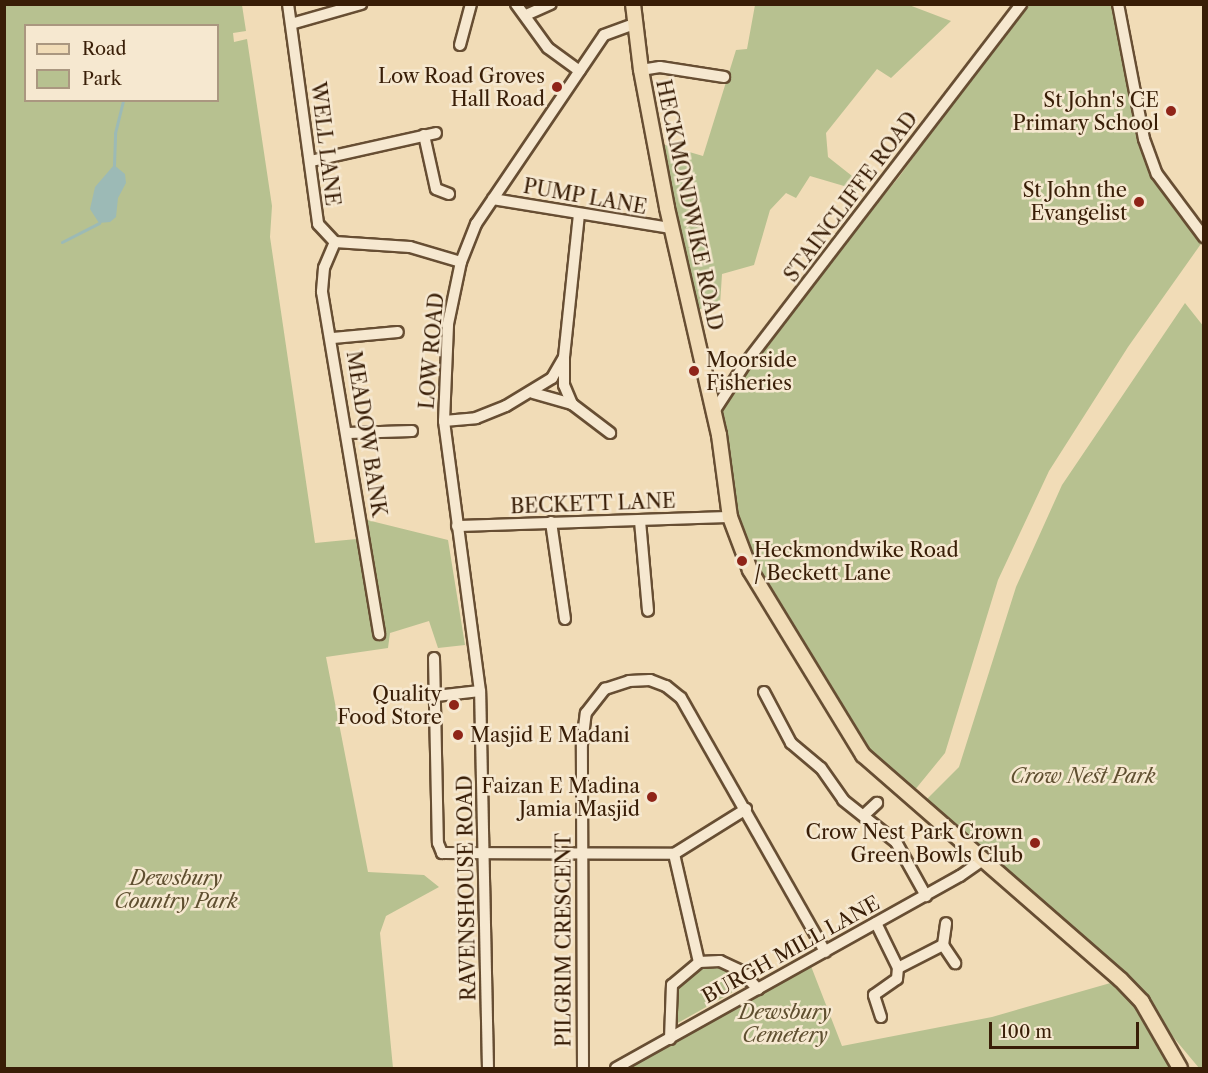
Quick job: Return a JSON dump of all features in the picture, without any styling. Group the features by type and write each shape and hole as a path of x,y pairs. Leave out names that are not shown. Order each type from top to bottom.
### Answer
{"main road":[{"name":"HECKMONDWIKE ROAD","path":"633,4 641,70 671,228 713,413 730,517 750,570 863,755 1120,980 1142,1002 1180,1068"}],"street":[{"name":"WELL LANE","path":"288,4 311,161 315,213 325,234 335,242"},
{"path":"291,24 361,4"},
{"path":"460,45 471,4"},
{"path":"516,4 548,48 580,71"},
{"path":"526,15 551,4"},
{"name":"STAINCLIFFE ROAD","path":"713,413 745,364 1021,4"},
{"path":"1118,4 1144,139 1157,174 1203,237"},
{"name":"LOW ROAD","path":"475,634 457,526 444,422 448,324 461,262 477,224 604,35 634,24"},
{"path":"641,70 660,67 724,77"},
{"path":"311,161 436,133"},
{"path":"424,135 436,189 449,194"},
{"name":"PUMP LANE","path":"493,199 579,215 671,228"},
{"path":"572,404 564,385 564,357 579,215"},
{"path":"335,242 410,247 461,262"},
{"name":"MEADOW BANK","path":"335,242 324,268 322,292 333,338 379,634"},
{"path":"333,338 398,332"},
{"path":"444,422 476,418 533,393 552,378 564,357"},
{"path":"533,393 572,404 610,433"},
{"path":"348,433 412,431"},
{"name":"BECKETT LANE","path":"457,526 730,517"},
{"path":"640,521 648,611"},
{"path":"551,522 565,619"},
{"name":"RAVENSHOUSE ROAD","path":"475,634 480,691 488,1068"},
{"path":"434,658 438,843 442,853 674,854 746,809"},
{"name":"PILGRIM CRESCENT","path":"583,1068 582,744 586,713 605,689 629,681 650,680 666,686 681,698 746,809 825,952"},
{"path":"436,696 480,691"},
{"path":"764,692 791,743 821,768 843,800 896,842 926,896"},
{"path":"864,815 877,803"},
{"path":"674,854 699,962"},
{"name":"BURGH MILL LANE","path":"616,1068 926,896 982,860"},
{"path":"876,923 898,968 897,979 874,995 881,1017"},
{"path":"946,923 943,945 955,963"},
{"path":"898,968 943,945"},
{"path":"670,1039 672,985 699,962 720,961 741,971 758,989"}],"green space":[{"name":"Dewsbury Country Park","path":"5,5 242,5 246,31 233,33 234,42 247,39 272,206 270,237 315,543 367,538 363,519 448,540 465,645 438,648 429,621 390,633 388,648 326,657 368,872 424,875 439,887 386,916 380,933 393,1068 5,1068"},
{"path":"755,5 909,5 951,21 891,78 877,69 826,133 828,157 866,187 861,191 810,176 796,198 786,193 770,210 754,265 722,274 720,305 691,311 655,142 703,156 736,50 747,49"},
{"path":"1023,5 1118,5 1157,174 1203,241 1128,347 1049,471 998,580 945,753 914,791 863,755 794,644 730,517 713,413 745,364 899,177"},
{"name":"Crow Nest Park","path":"1185,303 1204,327 1203,1068 1199,1068 1114,966 926,800 959,767 1016,587 1062,485"},
{"name":"Dewsbury Cemetery","path":"809,961 842,1046 992,1017 1121,980 1182,1068 616,1068"},
{"path":"719,964 747,984 676,1024 675,990 684,977 696,967"}],"water":[{"path":"114,165 125,174 126,183 118,198 116,217 110,222 99,223 90,209 95,187"}],"waterway":[{"path":"114,165 115,133 123,102"},
{"path":"62,242 99,223"}],"place":[{"name":"Low Road Groves Hall Road","path":"557,87"},
{"name":"St John's CE Primary School","path":"1171,111"},
{"name":"St John the Evangelist","path":"1139,202"},
{"name":"Moorside Fisheries","path":"694,371"},
{"name":"Heckmondwike Road / Beckett Lane","path":"742,561"},
{"name":"Quality Food Store","path":"454,705"},
{"name":"Masjid E Madani","path":"458,735"},
{"name":"Faizan E Madina Jamia Masjid","path":"652,797"},
{"name":"Crow Nest Park Crown Green Bowls Club","path":"1035,843"}]}
